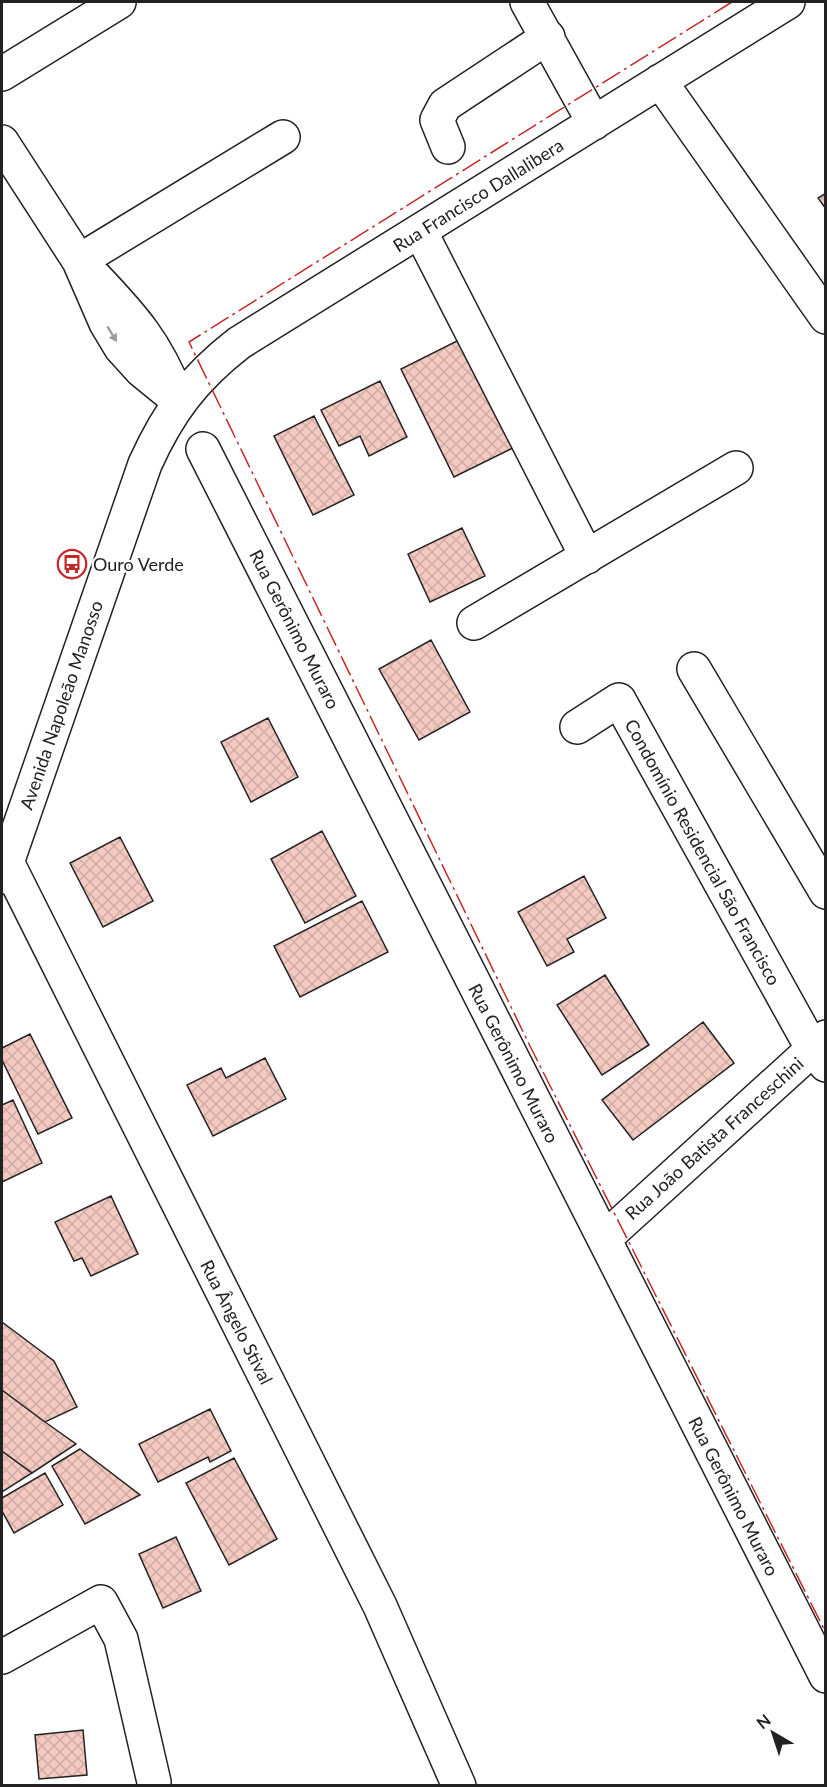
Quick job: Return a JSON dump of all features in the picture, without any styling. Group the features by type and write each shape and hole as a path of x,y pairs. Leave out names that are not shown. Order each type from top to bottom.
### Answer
{"street":[{"path":"2,74 119,2"},
{"path":"527,2 594,123"},
{"name":"Rua Francisco Dallalibera","path":"179,401 217,360 239,343 788,2"},
{"path":"448,147 437,120 446,105 548,37"},
{"path":"660,81 825,317"},
{"path":"79,261 284,137"},
{"path":"2,142 79,261 147,334 163,362 179,401"},
{"path":"420,231 586,557"},
{"name":"Avenida Napoleão Manosso","path":"4,870 145,464 160,430 179,401"},
{"name":"Rua Gerônimo Muraro","path":"203,449 825,1676"},
{"path":"474,623 736,468"},
{"path":"694,669 825,892"},
{"name":"Condomínio Residencial São Francisco","path":"577,727 619,700 821,1050"},
{"name":"Rua Ângelo Stival","path":"4,870 380,1606 459,1785"},
{"name":"Rua João Batista Franceschini","path":"604,1239 821,1050"},
{"path":"2,1657 101,1602 121,1639 154,1782"}],"building":[{"path":"826,193 826,209 818,198"},
{"path":"463,338 517,446 454,477 401,369"},
{"path":"380,381 407,437 369,456 360,436 339,446 321,410"},
{"path":"314,416 354,495 313,515 274,436"},
{"path":"462,528 485,576 430,602 408,554"},
{"path":"431,640 470,712 419,740 379,669"},
{"path":"268,718 298,777 251,802 221,742"},
{"path":"322,831 356,896 305,923 271,859"},
{"path":"120,837 153,901 103,927 70,863"},
{"path":"584,876 606,918 567,939 574,952 547,966 518,912"},
{"path":"362,901 388,952 300,997 274,946"},
{"path":"605,975 649,1045 602,1075 557,1005"},
{"path":"703,1022 734,1063 633,1140 602,1100"},
{"path":"30,1034 72,1118 38,1134 2,1060 2,1048"},
{"path":"265,1058 286,1099 213,1136 187,1085 221,1068 226,1078"},
{"path":"13,1100 42,1163 2,1182 2,1105"},
{"path":"111,1196 138,1254 91,1276 82,1258 74,1261 55,1222"},
{"path":"2,1322 54,1361 77,1407 45,1422 2,1390"},
{"path":"2,1390 76,1444 32,1473 2,1451"},
{"path":"210,1409 231,1451 210,1462 208,1457 158,1482 139,1444"},
{"path":"80,1449 140,1495 85,1524 52,1466"},
{"path":"2,1451 32,1473 2,1492"},
{"path":"234,1458 277,1539 229,1565 186,1483"},
{"path":"45,1473 63,1505 14,1533 2,1511 2,1498"},
{"path":"176,1537 201,1591 163,1608 139,1554"},
{"path":"83,1730 87,1775 39,1779 35,1735"}],"power":[{"path":"732,2 189,342 528,1042 826,1633"}],"place":[{"name":"Ouro Verde","path":"72,564"}]}
